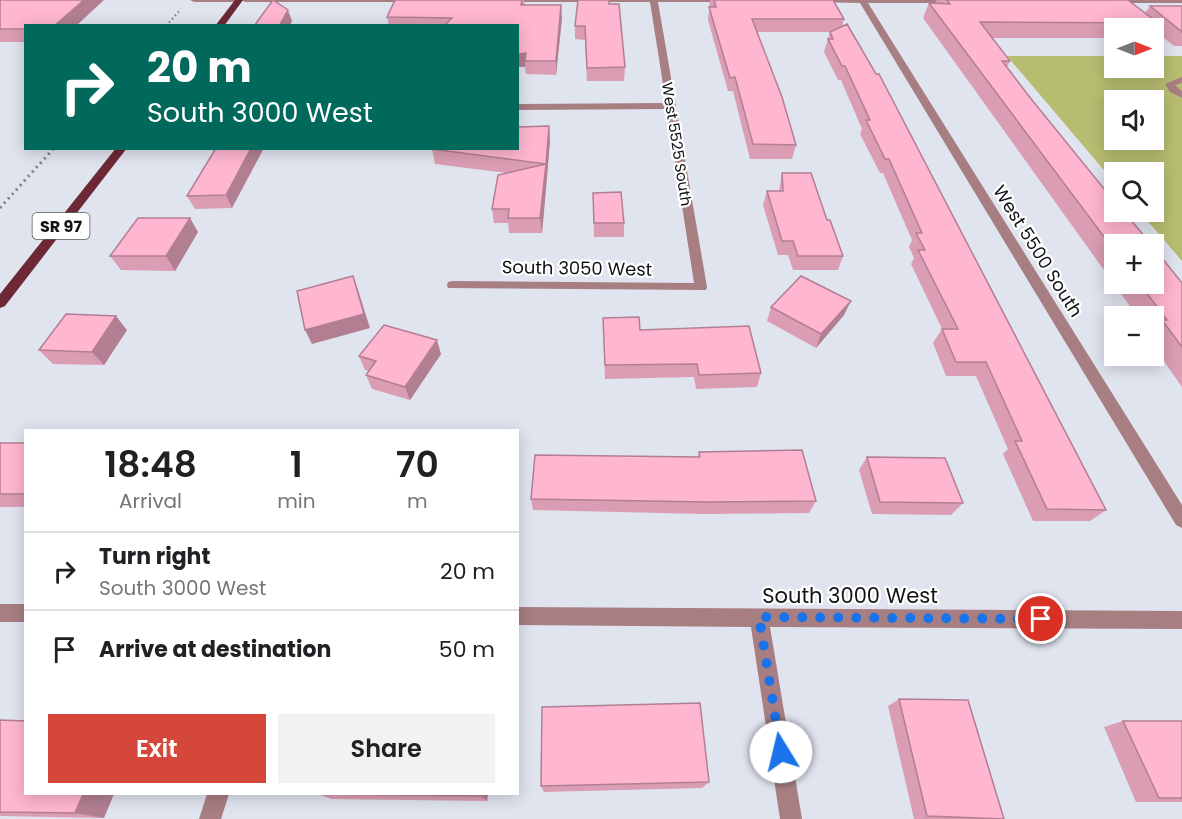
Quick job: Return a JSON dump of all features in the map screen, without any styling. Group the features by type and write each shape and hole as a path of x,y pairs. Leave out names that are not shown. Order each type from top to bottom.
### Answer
{"main road":[{"path":"220,24 237,0"},
{"name":"SR 97","path":"0,303 120,150"}],"street":[{"path":"194,0 237,0"},
{"path":"245,0 425,0"},
{"path":"495,0 739,0"},
{"name":"West 5525 South","path":"654,0 701,287"},
{"path":"807,0 972,1"},
{"name":"West 5500 South","path":"863,0 1182,520"},
{"path":"1100,1 1182,1"},
{"path":"1182,80 1170,84 1173,90 1182,95"},
{"path":"519,107 671,106"},
{"name":"South 3050 West","path":"453,285 701,287"},
{"path":"0,613 24,613"},
{"name":"South 3000 West","path":"519,616 1182,620"},
{"path":"759,617 791,819"},
{"path":"210,819 218,795"}],"path":[{"path":"0,208 52,150"}],"green space":[{"path":"1007,56 1104,56 1104,78 1164,78 1164,56 1182,56 1182,261 1164,240 1164,234 1159,234 1149,222 1164,222 1164,162 1104,162 1104,170"}],"building":[{"path":"0,0 84,0 56,24 24,24 24,29 0,29"},
{"path":"273,0 288,10 280,24 255,24"},
{"path":"395,0 522,0 521,5 561,5 556,61 525,61 526,53 519,54 519,24 446,24 452,18 387,17"},
{"path":"578,0 609,0 609,4 619,4 625,67 587,68 585,26 575,26"},
{"path":"714,0 833,0 844,19 752,19 782,97 796,145 753,144 735,77 730,78 709,7 716,7"},
{"path":"947,0 1128,0 1151,18 1104,18 1104,23 980,22 1010,61 1002,61 1104,189 1104,222 1132,222 1143,234 1104,234 1104,237 929,3 950,4"},
{"path":"1150,6 1182,6 1182,32"},
{"path":"847,24 876,74 879,74 1106,510 1047,509 1015,441 1022,441 986,362 956,362 942,329 958,329 918,250 925,250 916,233 922,233 889,159 885,159 866,120 870,120 845,66 842,66 828,39 833,39 830,32"},
{"path":"549,126 546,164 440,150 519,150 519,127"},
{"path":"215,150 250,150 226,195 187,196"},
{"path":"546,164 540,218 508,218 509,209 492,209 498,175"},
{"path":"782,173 811,173 827,220 830,220 843,256 798,256 793,241 782,241 767,191 783,191"},
{"path":"621,192 624,223 594,223 593,193"},
{"path":"138,218 190,218 166,256 110,256"},
{"path":"1164,260 1182,283 1182,347 1164,323 1164,320 1167,320 1164,316 1164,306 1156,306 1148,294 1164,294"},
{"path":"353,276 364,314 305,330 297,291"},
{"path":"801,276 851,301 821,334 771,307"},
{"path":"66,314 116,316 92,352 39,350"},
{"path":"639,317 640,330 749,326 761,373 699,375 697,364 605,365 603,318"},
{"path":"384,325 437,340 405,387 366,375 376,361 359,356"},
{"path":"0,443 24,443 24,494 0,494"},
{"path":"802,450 816,501 531,499 535,455 700,457 699,452"},
{"path":"867,457 945,458 963,503 880,502"},
{"path":"899,699 968,700 1004,819 927,816"},
{"path":"700,703 709,782 541,786 542,707"},
{"path":"0,720 24,721 24,795 83,795 75,813 0,812"},
{"path":"1123,721 1182,721 1182,798 1159,798"},
{"path":"399,795 481,795 481,796"}],"route":[{"path":"781,752 759,617 1041,619"}]}
